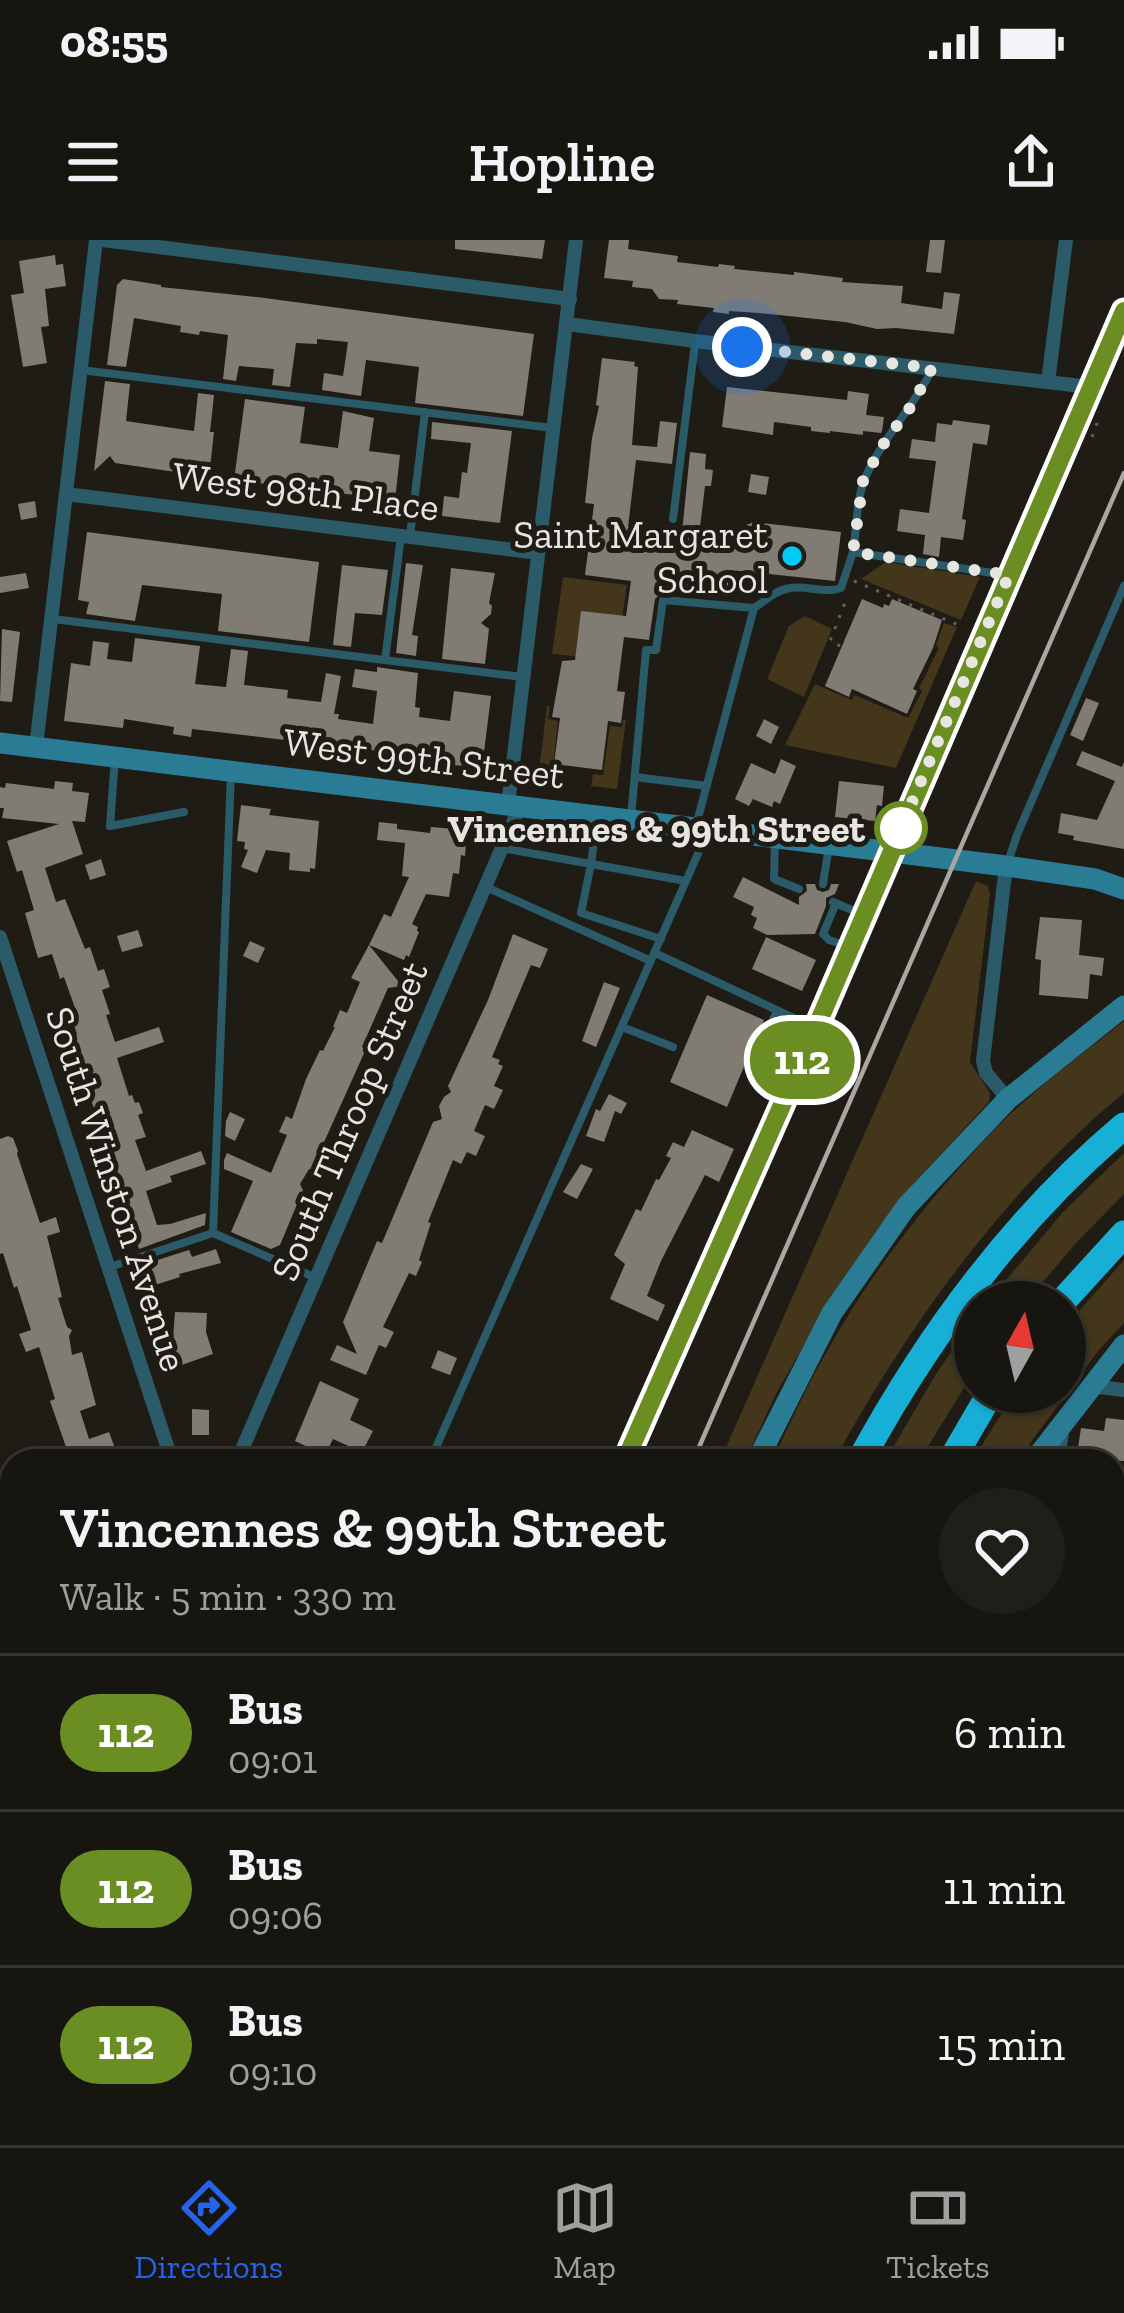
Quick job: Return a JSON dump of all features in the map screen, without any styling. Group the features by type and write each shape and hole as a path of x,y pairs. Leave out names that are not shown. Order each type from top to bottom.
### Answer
{"highway":[{"path":"867,1449 945,1322 997,1256 1061,1185 1124,1126"},
{"path":"1081,1281 1124,1234"},
{"path":"958,1449 979,1413"}],"street":[{"path":"36,747 100,240 570,299"},
{"name":"South Throop Street","path":"242,1449 486,887 514,806 523,677 576,240"},
{"path":"1048,382 1066,240"},
{"path":"630,1449 1124,311"},
{"path":"567,324 1090,387"},
{"name":"West 98th Place","path":"66,494 538,554"},
{"name":"West 99th Street","path":"0,743 1006,866 1095,879 1124,889"},
{"path":"1006,866 983,1061 986,1073 1008,1099"},
{"name":"South Winston Avenue","path":"0,937 168,1449"},
{"path":"763,1449 832,1312 906,1207 1008,1099 1124,1006"},
{"path":"1043,1449 1124,1345"},
{"path":"1090,1386 1124,1390"}],"lane":[{"path":"673,519 695,341"},
{"path":"631,820 646,650 656,650 663,599 754,608 792,587 841,588 853,552 863,481 932,368"},
{"path":"81,370 553,428"},
{"path":"385,660 425,412"},
{"path":"853,552 1009,575"},
{"path":"1006,866 1124,586"},
{"path":"435,1449 686,881 754,608"},
{"path":"52,619 523,677"},
{"path":"115,757 110,826 184,812"},
{"path":"213,1233 231,771"},
{"path":"634,777 707,786"},
{"path":"597,816 581,913 661,939"},
{"path":"775,837 774,879 799,889"},
{"path":"823,884 829,844"},
{"path":"502,848 686,881"},
{"path":"486,887 816,1028"},
{"path":"850,947 823,934 834,902 864,915"},
{"path":"766,1035 778,1011"},
{"path":"622,1027 673,1047"},
{"path":"757,1055 762,1076 785,1098"},
{"path":"109,1268 213,1233 317,1279"},
{"path":"1062,1449 1066,1416"}],"path":[{"path":"854,580 963,627"},
{"path":"840,646 830,641 846,601"}],"shaded area":[{"path":"886,562 980,577 961,620 861,579"},
{"path":"563,577 627,585 616,660 552,654"},
{"path":"805,616 832,629 804,697 767,679 789,626"},
{"path":"944,623 957,627 896,768 785,745 815,684 908,718 939,648"},
{"path":"547,706 548,719 558,721 553,767 562,769 560,781 538,779"},
{"path":"623,720 617,789 591,786 593,774 603,775 610,726 622,727"},
{"path":"976,881 988,886 970,1062 990,1093 989,1102 877,1230 832,1296 751,1449 725,1449"},
{"path":"1124,1021 1124,1093 1039,1173 962,1263 893,1361 841,1449 778,1449 814,1374 886,1259 974,1152 1059,1072"},
{"path":"1124,1153 1124,1194 1044,1281 1006,1281 1063,1212"},
{"path":"1124,1260 1124,1323 1086,1367 1086,1303"},
{"path":"954,1348 954,1404 926,1449 892,1449"},
{"path":"1002,1413 1052,1413 1026,1449 979,1449"}],"building":[{"path":"455,240 545,240 542,259 455,249"},
{"path":"609,240 629,240 628,249 678,256 677,262 903,286 901,303 942,309 944,292 960,294 954,334 759,313 729,314 677,304 678,300 659,299 652,289 632,287 633,281 604,278"},
{"path":"930,240 945,240 941,273 926,272"},
{"path":"55,255 56,265 63,264 66,286 45,289 49,326 41,327 47,363 23,367 11,295 24,293 19,261"},
{"path":"123,279 534,334 523,416 415,403 419,367 366,360 361,396 322,390 324,373 343,376 348,342 296,343 290,387 272,385 274,369 239,366 236,381 223,379 228,335 180,332 181,326 134,318 126,367 107,365 117,285"},
{"path":"602,358 635,362 638,367 632,445 657,447 660,421 677,423 672,464 636,460 628,527 682,533 690,452 706,454 705,469 713,470 711,486 705,486 699,536 745,541 746,525 754,522 841,532 835,581 730,570 727,593 662,585 649,640 624,637 617,691 625,692 621,723 608,721 602,770 554,764 560,718 552,717 562,661 575,660 581,611 626,616 631,581 585,575 594,504 585,503"},
{"path":"105,381 130,384 126,421 194,431 198,393 214,395 209,477 115,463 110,456 94,471"},
{"path":"727,387 847,400 848,391 869,394 866,415 884,417 882,431 830,433 774,422 773,435 722,427"},
{"path":"245,399 305,407 300,443 338,448 343,411 374,418 369,451 400,455 395,500 234,480"},
{"path":"953,420 990,425 987,445 973,443 963,540 941,537 939,557 923,554 925,535 897,531 900,509 929,513 936,461 909,458 912,439 935,442 937,423 952,425"},
{"path":"432,422 512,431 500,523 442,516 444,496 459,498 471,443 431,439"},
{"path":"751,474 769,477 766,495 748,492"},
{"path":"35,501 37,517 21,520 18,504"},
{"path":"87,532 319,562 309,642 218,631 222,594 142,585 135,621 86,614 89,602 78,600"},
{"path":"406,563 423,565 412,635 418,636 416,656 396,653"},
{"path":"342,565 388,570 382,615 355,613 351,647 333,645"},
{"path":"451,568 495,573 491,614 481,623 489,629 485,664 442,659"},
{"path":"26,573 29,588 0,593 0,577"},
{"path":"862,599 883,608 892,599 942,620 907,714 852,689 849,697 825,686"},
{"path":"2,629 20,632 12,702 0,701"},
{"path":"135,638 200,646 195,684 226,687 231,649 248,651 244,685 288,690 287,698 321,702 326,673 341,676 334,714 339,714 338,719 373,724 377,691 352,687 355,669 418,673 415,707 420,708 419,717 450,721 454,691 491,696 482,768 360,749 359,757 314,752 315,745 192,729 191,737 173,734 174,727 124,719 123,728 64,721 71,663 90,666 93,641 109,643 107,659 132,662"},
{"path":"1086,698 1099,703 1083,741 1070,735"},
{"path":"764,719 779,727 771,744 756,736"},
{"path":"1082,751 1122,767 1124,762 1124,849 1058,833 1061,813 1097,820 1115,781 1076,765"},
{"path":"781,759 796,766 780,804 774,801 772,807 753,799 749,806 735,799 751,763 775,774"},
{"path":"55,781 73,783 72,791 89,793 85,822 72,821 83,854 45,868 56,902 65,899 85,949 90,947 98,971 104,969 110,987 102,990 115,1042 159,1027 164,1042 117,1058 129,1096 139,1102 143,1113 138,1115 146,1137 135,1140 146,1171 201,1151 206,1164 170,1176 172,1182 146,1191 157,1225 206,1213 205,1225 139,1249 118,1175 78,1074 70,1040 77,1034 69,1010 75,1008 52,954 38,958 25,913 34,910 7,841 59,824 2,818 4,808 0,808 0,787 5,788 6,783 54,789"},
{"path":"839,781 884,786 875,821 835,817"},
{"path":"241,805 271,809 269,815 319,821 315,869 289,870 290,853 266,850 257,873 241,867 248,850 245,842 237,841"},
{"path":"379,822 430,833 431,827 467,830 465,856 461,855 459,874 453,873 449,897 426,894 412,924 419,932 404,960 369,945 384,914 391,917 409,877 402,876 405,843 377,840"},
{"path":"101,859 106,875 90,880 85,865"},
{"path":"743,877 799,905 806,884 815,884 823,892 839,884 835,894 826,898 815,934 767,935 753,928 754,907 733,897"},
{"path":"1040,917 1082,920 1079,955 1104,958 1102,976 1090,974 1088,999 1039,995 1041,960 1035,959"},
{"path":"138,930 143,946 122,952 117,936"},
{"path":"513,934 548,949 540,968 531,965 492,1057 503,1066 494,1086 503,1090 494,1109 485,1105 474,1131 485,1136 476,1156 467,1152 461,1164 453,1160 428,1222 422,1262 416,1276 409,1273 383,1327 394,1332 386,1348 379,1345 366,1375 330,1360 337,1345 357,1354 343,1322 433,1122 442,1119 439,1106 451,1092 448,1086"},
{"path":"766,937 816,960 802,991 752,969"},
{"path":"250,941 265,948 258,963 243,956"},
{"path":"369,945 402,986 388,988 362,1047 366,1049 320,1151 329,1155 322,1174 309,1169 280,1245 271,1249 231,1232 253,1181 224,1169 224,1160 227,1153 271,1173 287,1135 279,1132 286,1116 292,1119 340,1010 347,1013 360,982 351,978"},
{"path":"604,982 620,988 596,1047 582,1041"},
{"path":"707,995 764,1020 758,1035 762,1042 778,1040 770,1060 760,1048 751,1050 727,1107 670,1082"},
{"path":"609,1094 627,1103 621,1114 615,1111 604,1142 586,1136 596,1109 600,1111"},
{"path":"230,1112 245,1119 235,1141 225,1136"},
{"path":"692,1130 734,1149 719,1182 705,1175 661,1261 647,1296 665,1305 658,1321 610,1299 625,1264 614,1255 636,1209 641,1211 671,1158 666,1156 673,1142 684,1147"},
{"path":"13,1138 40,1223 56,1217 60,1232 47,1236 62,1297 58,1298 72,1330 72,1355 82,1352 96,1405 80,1411 89,1439 109,1432 115,1449 61,1449 66,1447 39,1347 26,1352 19,1334 31,1330 17,1286 14,1288 0,1254 0,1139"},
{"path":"581,1164 593,1169 577,1199 563,1192"},
{"path":"216,1249 221,1263 155,1285 145,1264 189,1250 192,1257"},
{"path":"175,1312 207,1313 206,1332 213,1354 173,1368 168,1352 172,1351"},
{"path":"438,1350 457,1358 450,1375 431,1368"},
{"path":"320,1381 359,1399 350,1420 373,1431 364,1449 333,1439 328,1449 312,1449 295,1441"},
{"path":"192,1409 209,1410 209,1435 192,1435"},
{"path":"1106,1418 1124,1420 1124,1449 1078,1449 1081,1428 1104,1431"}],"railway":[{"path":"698,1449 1124,473"}],"bus line":[{"name":"112","path":"630,1449 1124,311"}],"place":[{"name":"Saint Margaret School","path":"792,556"},
{"name":"Vincennes & 99th Street","path":"901,828"}],"route":[{"path":"742,347 932,368 863,481 853,552 1009,575 901,828"}]}
